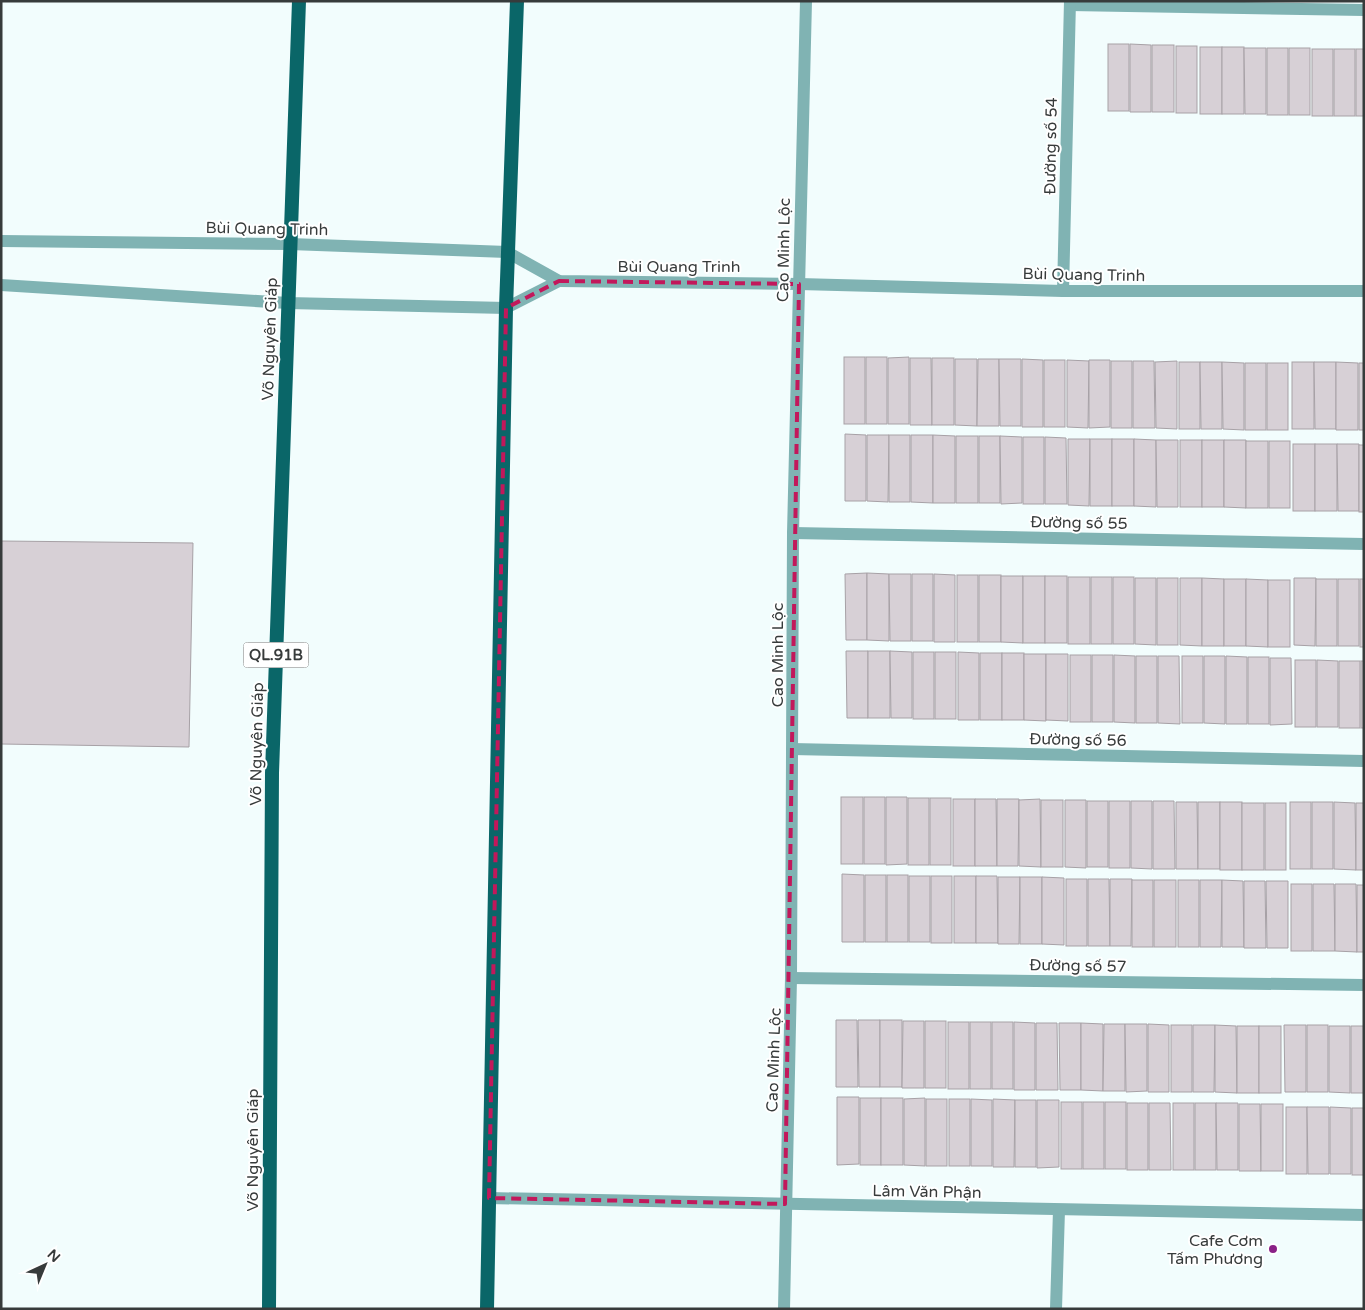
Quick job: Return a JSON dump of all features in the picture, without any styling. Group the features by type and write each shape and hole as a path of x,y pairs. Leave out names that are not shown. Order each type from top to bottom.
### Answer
{"highway":[{"name":"Võ Nguyên Giáp","path":"268,1309 272,773 299,1"},
{"path":"487,1309 507,252 517,1"}],"street":[{"name":"Cao Minh Lộc","path":"784,1309 791,978 793,533 806,1"},
{"path":"1070,3 1322,5 1364,10"},
{"name":"Đường số 54","path":"1063,291 1070,3"},
{"name":"Bùi Quang Trinh","path":"1,241 290,244 507,252 559,281 799,284 1063,291 1364,291"},
{"path":"1,285 288,303 506,308 559,281"},
{"name":"Đường số 55","path":"793,533 1364,544"},
{"name":"Đường số 56","path":"792,749 1364,761"},
{"name":"Đường số 57","path":"791,978 1364,985"},
{"name":"Lâm Văn Phận","path":"489,1198 1364,1215"},
{"path":"1056,1309 1059,1210"}],"highlighted area":[{"path":"559,281 799,284 785,1204 489,1198 506,308"}],"building":[{"path":"1108,44 1129,44 1129,111 1108,111"},
{"path":"1130,44 1151,45 1151,112 1130,112"},
{"path":"1152,45 1174,45 1174,112 1152,112"},
{"path":"1176,46 1197,46 1197,113 1176,113"},
{"path":"1200,47 1222,47 1222,114 1200,114"},
{"path":"1222,47 1244,47 1244,114 1222,114"},
{"path":"1244,48 1266,48 1266,114 1245,114"},
{"path":"1267,48 1288,48 1288,115 1267,115"},
{"path":"1289,48 1310,48 1310,115 1289,115"},
{"path":"1312,49 1333,49 1333,116 1312,116"},
{"path":"1334,49 1355,49 1355,116 1334,116"},
{"path":"1356,49 1364,49 1364,116 1356,116"},
{"path":"844,357 865,357 865,424 844,424"},
{"path":"866,357 887,357 887,424 866,424"},
{"path":"909,357 909,424 888,424 888,358"},
{"path":"910,358 931,358 932,425 910,425"},
{"path":"932,358 954,358 954,425 932,425"},
{"path":"955,359 977,359 977,426 955,425"},
{"path":"978,359 999,359 999,426 977,426"},
{"path":"999,359 1021,359 1021,426 1000,426"},
{"path":"1022,359 1043,360 1043,427 1022,427"},
{"path":"1044,360 1065,360 1065,427 1044,427"},
{"path":"1067,360 1089,361 1088,428 1067,427"},
{"path":"1089,360 1110,360 1110,427 1089,428"},
{"path":"1111,361 1132,361 1132,428 1111,428"},
{"path":"1133,361 1154,361 1155,428 1133,428"},
{"path":"1177,361 1177,429 1156,428 1155,362"},
{"path":"1179,362 1200,362 1200,429 1179,429"},
{"path":"1200,362 1222,362 1222,429 1201,429"},
{"path":"1222,362 1244,363 1244,430 1223,429"},
{"path":"1292,362 1314,362 1314,429 1292,429"},
{"path":"1314,362 1336,362 1336,429 1315,429"},
{"path":"1336,362 1358,363 1358,430 1336,430"},
{"path":"1245,363 1266,363 1266,430 1245,430"},
{"path":"1267,363 1288,363 1288,430 1267,430"},
{"path":"1359,363 1364,363 1364,430 1359,430"},
{"path":"845,434 866,435 866,501 845,501"},
{"path":"867,435 889,435 888,502 867,501"},
{"path":"889,435 910,435 910,502 889,502"},
{"path":"911,435 933,435 933,503 911,502"},
{"path":"933,435 955,436 955,503 933,503"},
{"path":"956,436 978,436 978,503 956,503"},
{"path":"979,436 1000,436 1000,503 979,503"},
{"path":"1000,436 1022,437 1022,503 1001,504"},
{"path":"1023,437 1044,437 1044,504 1023,504"},
{"path":"1045,437 1066,438 1067,504 1045,504"},
{"path":"1068,439 1090,439 1089,506 1068,505"},
{"path":"1090,439 1112,439 1112,506 1090,506"},
{"path":"1112,439 1134,439 1134,506 1112,506"},
{"path":"1134,439 1156,440 1156,507 1134,506"},
{"path":"1156,440 1178,440 1178,507 1157,507"},
{"path":"1180,440 1202,440 1202,507 1180,507"},
{"path":"1202,440 1224,440 1224,507 1202,507"},
{"path":"1224,440 1246,440 1246,508 1224,507"},
{"path":"1246,441 1268,441 1268,508 1246,508"},
{"path":"1269,441 1290,441 1290,508 1269,508"},
{"path":"1293,444 1315,444 1315,511 1293,511"},
{"path":"1315,444 1337,444 1337,511 1315,511"},
{"path":"1337,444 1359,444 1359,511 1338,511"},
{"path":"1359,445 1364,445 1364,512 1359,512"},
{"path":"1,541 193,543 189,747 1,744"},
{"path":"867,573 867,640 846,640 845,574"},
{"path":"867,573 889,574 889,641 867,640"},
{"path":"889,574 911,574 911,641 890,641"},
{"path":"912,574 933,574 933,641 912,641"},
{"path":"934,574 955,575 955,642 934,642"},
{"path":"957,575 978,575 978,642 957,642"},
{"path":"979,575 1001,575 1001,642 979,642"},
{"path":"1001,576 1023,576 1023,643 1001,642"},
{"path":"1023,576 1045,576 1045,643 1023,643"},
{"path":"1045,576 1067,576 1067,643 1045,643"},
{"path":"1068,577 1090,577 1090,644 1068,644"},
{"path":"1091,577 1112,577 1112,644 1091,644"},
{"path":"1113,577 1134,577 1134,644 1113,644"},
{"path":"1135,578 1156,578 1156,645 1135,644"},
{"path":"1157,578 1178,578 1178,645 1157,645"},
{"path":"1180,578 1202,578 1202,646 1180,645"},
{"path":"1202,578 1224,579 1224,646 1202,646"},
{"path":"1294,578 1316,578 1315,646 1294,645"},
{"path":"1224,579 1246,579 1246,646 1224,646"},
{"path":"1246,579 1268,580 1268,647 1246,646"},
{"path":"1316,579 1337,579 1337,646 1316,646"},
{"path":"1338,579 1359,579 1359,646 1338,646"},
{"path":"1360,579 1364,579 1364,647 1360,647"},
{"path":"1268,580 1290,580 1290,647 1268,647"},
{"path":"846,651 868,651 868,718 847,718"},
{"path":"868,651 890,651 890,718 868,718"},
{"path":"890,651 912,652 912,718 891,718"},
{"path":"913,652 934,652 934,719 913,719"},
{"path":"935,652 956,652 956,719 935,719"},
{"path":"958,652 979,653 979,720 958,720"},
{"path":"980,653 1002,653 1002,720 980,720"},
{"path":"1002,653 1024,653 1024,720 1002,720"},
{"path":"1024,654 1046,654 1046,721 1024,720"},
{"path":"1046,654 1068,654 1068,721 1046,720"},
{"path":"1070,655 1091,655 1091,722 1070,722"},
{"path":"1092,655 1113,655 1113,722 1092,722"},
{"path":"1114,655 1135,656 1135,723 1114,722"},
{"path":"1136,656 1157,656 1157,723 1136,723"},
{"path":"1158,656 1179,656 1180,724 1158,723"},
{"path":"1182,656 1203,656 1203,723 1182,723"},
{"path":"1204,656 1225,656 1225,724 1204,723"},
{"path":"1226,656 1247,657 1247,724 1226,724"},
{"path":"1248,657 1269,657 1269,724 1248,724"},
{"path":"1270,658 1291,658 1292,724 1270,725"},
{"path":"1295,660 1316,660 1316,727 1295,727"},
{"path":"1317,660 1338,661 1338,727 1317,727"},
{"path":"1339,661 1360,661 1360,728 1339,728"},
{"path":"1361,661 1364,661 1364,728 1361,728"},
{"path":"841,797 863,797 863,864 841,864"},
{"path":"864,797 885,797 885,864 864,864"},
{"path":"886,797 907,797 907,864 886,865"},
{"path":"908,798 929,798 929,865 908,865"},
{"path":"930,798 951,798 951,865 930,865"},
{"path":"953,799 975,799 975,866 953,866"},
{"path":"975,799 996,799 997,866 975,866"},
{"path":"997,799 1019,799 1018,866 997,866"},
{"path":"1040,799 1041,867 1019,866 1019,800"},
{"path":"1041,800 1063,800 1063,867 1041,867"},
{"path":"1065,800 1086,800 1086,868 1065,867"},
{"path":"1087,801 1108,801 1108,867 1087,867"},
{"path":"1109,801 1130,801 1130,868 1109,868"},
{"path":"1131,801 1152,801 1152,869 1131,868"},
{"path":"1153,801 1174,801 1175,869 1153,869"},
{"path":"1176,802 1197,802 1198,869 1176,869"},
{"path":"1198,802 1220,802 1220,869 1198,869"},
{"path":"1220,802 1242,802 1242,870 1220,870"},
{"path":"1290,802 1311,802 1311,869 1290,869"},
{"path":"1312,802 1333,802 1333,869 1312,869"},
{"path":"1334,802 1355,803 1356,870 1334,869"},
{"path":"1242,803 1264,803 1264,870 1242,870"},
{"path":"1265,803 1286,803 1286,870 1265,870"},
{"path":"1356,803 1364,803 1364,870 1356,870"},
{"path":"842,874 864,875 864,942 842,942"},
{"path":"865,875 886,875 886,942 865,942"},
{"path":"887,875 908,875 908,942 887,942"},
{"path":"909,876 930,876 930,942 909,942"},
{"path":"931,876 952,876 952,943 931,943"},
{"path":"954,876 976,876 976,943 954,943"},
{"path":"976,876 997,876 998,943 976,943"},
{"path":"998,877 1020,877 1019,944 998,944"},
{"path":"1020,877 1042,877 1042,944 1020,944"},
{"path":"1042,877 1064,878 1064,945 1042,944"},
{"path":"1066,879 1087,879 1087,946 1066,946"},
{"path":"1088,879 1109,879 1110,946 1088,946"},
{"path":"1110,879 1132,879 1131,946 1110,946"},
{"path":"1132,880 1153,880 1153,947 1132,947"},
{"path":"1154,880 1176,880 1176,947 1154,947"},
{"path":"1178,880 1199,880 1199,947 1178,947"},
{"path":"1200,880 1222,880 1221,947 1200,947"},
{"path":"1222,880 1243,881 1244,947 1222,947"},
{"path":"1244,881 1265,881 1266,948 1244,948"},
{"path":"1266,881 1288,881 1288,948 1267,948"},
{"path":"1291,884 1312,884 1312,951 1291,951"},
{"path":"1313,884 1334,884 1335,951 1313,951"},
{"path":"1335,884 1356,884 1357,952 1335,951"},
{"path":"1357,885 1364,885 1364,952 1357,952"},
{"path":"836,1020 857,1020 858,1087 836,1087"},
{"path":"858,1020 880,1020 880,1087 859,1087"},
{"path":"880,1020 902,1020 902,1087 880,1087"},
{"path":"903,1021 924,1021 924,1088 902,1088"},
{"path":"925,1021 946,1021 946,1088 925,1088"},
{"path":"948,1022 969,1022 969,1089 948,1089"},
{"path":"970,1022 991,1022 991,1089 970,1089"},
{"path":"992,1022 1013,1022 1013,1089 992,1089"},
{"path":"1014,1022 1035,1023 1035,1090 1014,1090"},
{"path":"1036,1023 1057,1023 1058,1090 1036,1090"},
{"path":"1059,1023 1081,1023 1081,1090 1060,1090"},
{"path":"1081,1023 1103,1024 1103,1091 1081,1090"},
{"path":"1104,1024 1125,1024 1125,1091 1103,1091"},
{"path":"1125,1024 1147,1024 1147,1091 1126,1092"},
{"path":"1148,1024 1169,1025 1169,1092 1148,1092"},
{"path":"1171,1025 1192,1025 1192,1092 1171,1092"},
{"path":"1193,1025 1215,1025 1214,1092 1193,1092"},
{"path":"1215,1025 1236,1026 1237,1093 1215,1092"},
{"path":"1284,1025 1306,1025 1306,1092 1285,1092"},
{"path":"1307,1025 1328,1025 1328,1092 1307,1092"},
{"path":"1237,1026 1259,1026 1259,1093 1237,1093"},
{"path":"1259,1026 1281,1026 1281,1093 1259,1093"},
{"path":"1329,1026 1350,1026 1350,1093 1329,1092"},
{"path":"1351,1026 1364,1026 1364,1093 1351,1093"},
{"path":"837,1097 859,1097 859,1164 837,1165"},
{"path":"860,1098 881,1098 881,1165 860,1165"},
{"path":"881,1098 903,1098 903,1165 881,1165"},
{"path":"925,1098 925,1166 904,1165 904,1099"},
{"path":"926,1099 947,1099 947,1166 926,1166"},
{"path":"949,1099 970,1099 970,1166 949,1166"},
{"path":"971,1099 992,1100 992,1166 971,1166"},
{"path":"993,1099 1015,1100 1014,1167 993,1167"},
{"path":"1015,1100 1036,1100 1036,1167 1015,1167"},
{"path":"1037,1100 1059,1100 1059,1167 1037,1168"},
{"path":"1061,1102 1082,1102 1082,1169 1061,1169"},
{"path":"1083,1102 1104,1102 1104,1169 1083,1169"},
{"path":"1105,1102 1126,1102 1126,1169 1105,1169"},
{"path":"1127,1103 1148,1103 1148,1170 1127,1170"},
{"path":"1149,1103 1170,1103 1171,1170 1149,1170"},
{"path":"1173,1103 1194,1103 1194,1170 1173,1170"},
{"path":"1195,1103 1216,1103 1216,1170 1195,1170"},
{"path":"1216,1103 1238,1103 1238,1170 1217,1170"},
{"path":"1239,1104 1260,1104 1261,1171 1239,1171"},
{"path":"1261,1104 1283,1104 1283,1171 1261,1171"},
{"path":"1286,1107 1307,1107 1307,1174 1286,1174"},
{"path":"1307,1107 1329,1107 1329,1174 1308,1174"},
{"path":"1330,1107 1351,1108 1351,1174 1330,1174"},
{"path":"1352,1108 1364,1108 1364,1175 1352,1175"}],"place":[{"name":"Cafe Cơm Tấm Phương","path":"1273,1249"}]}
